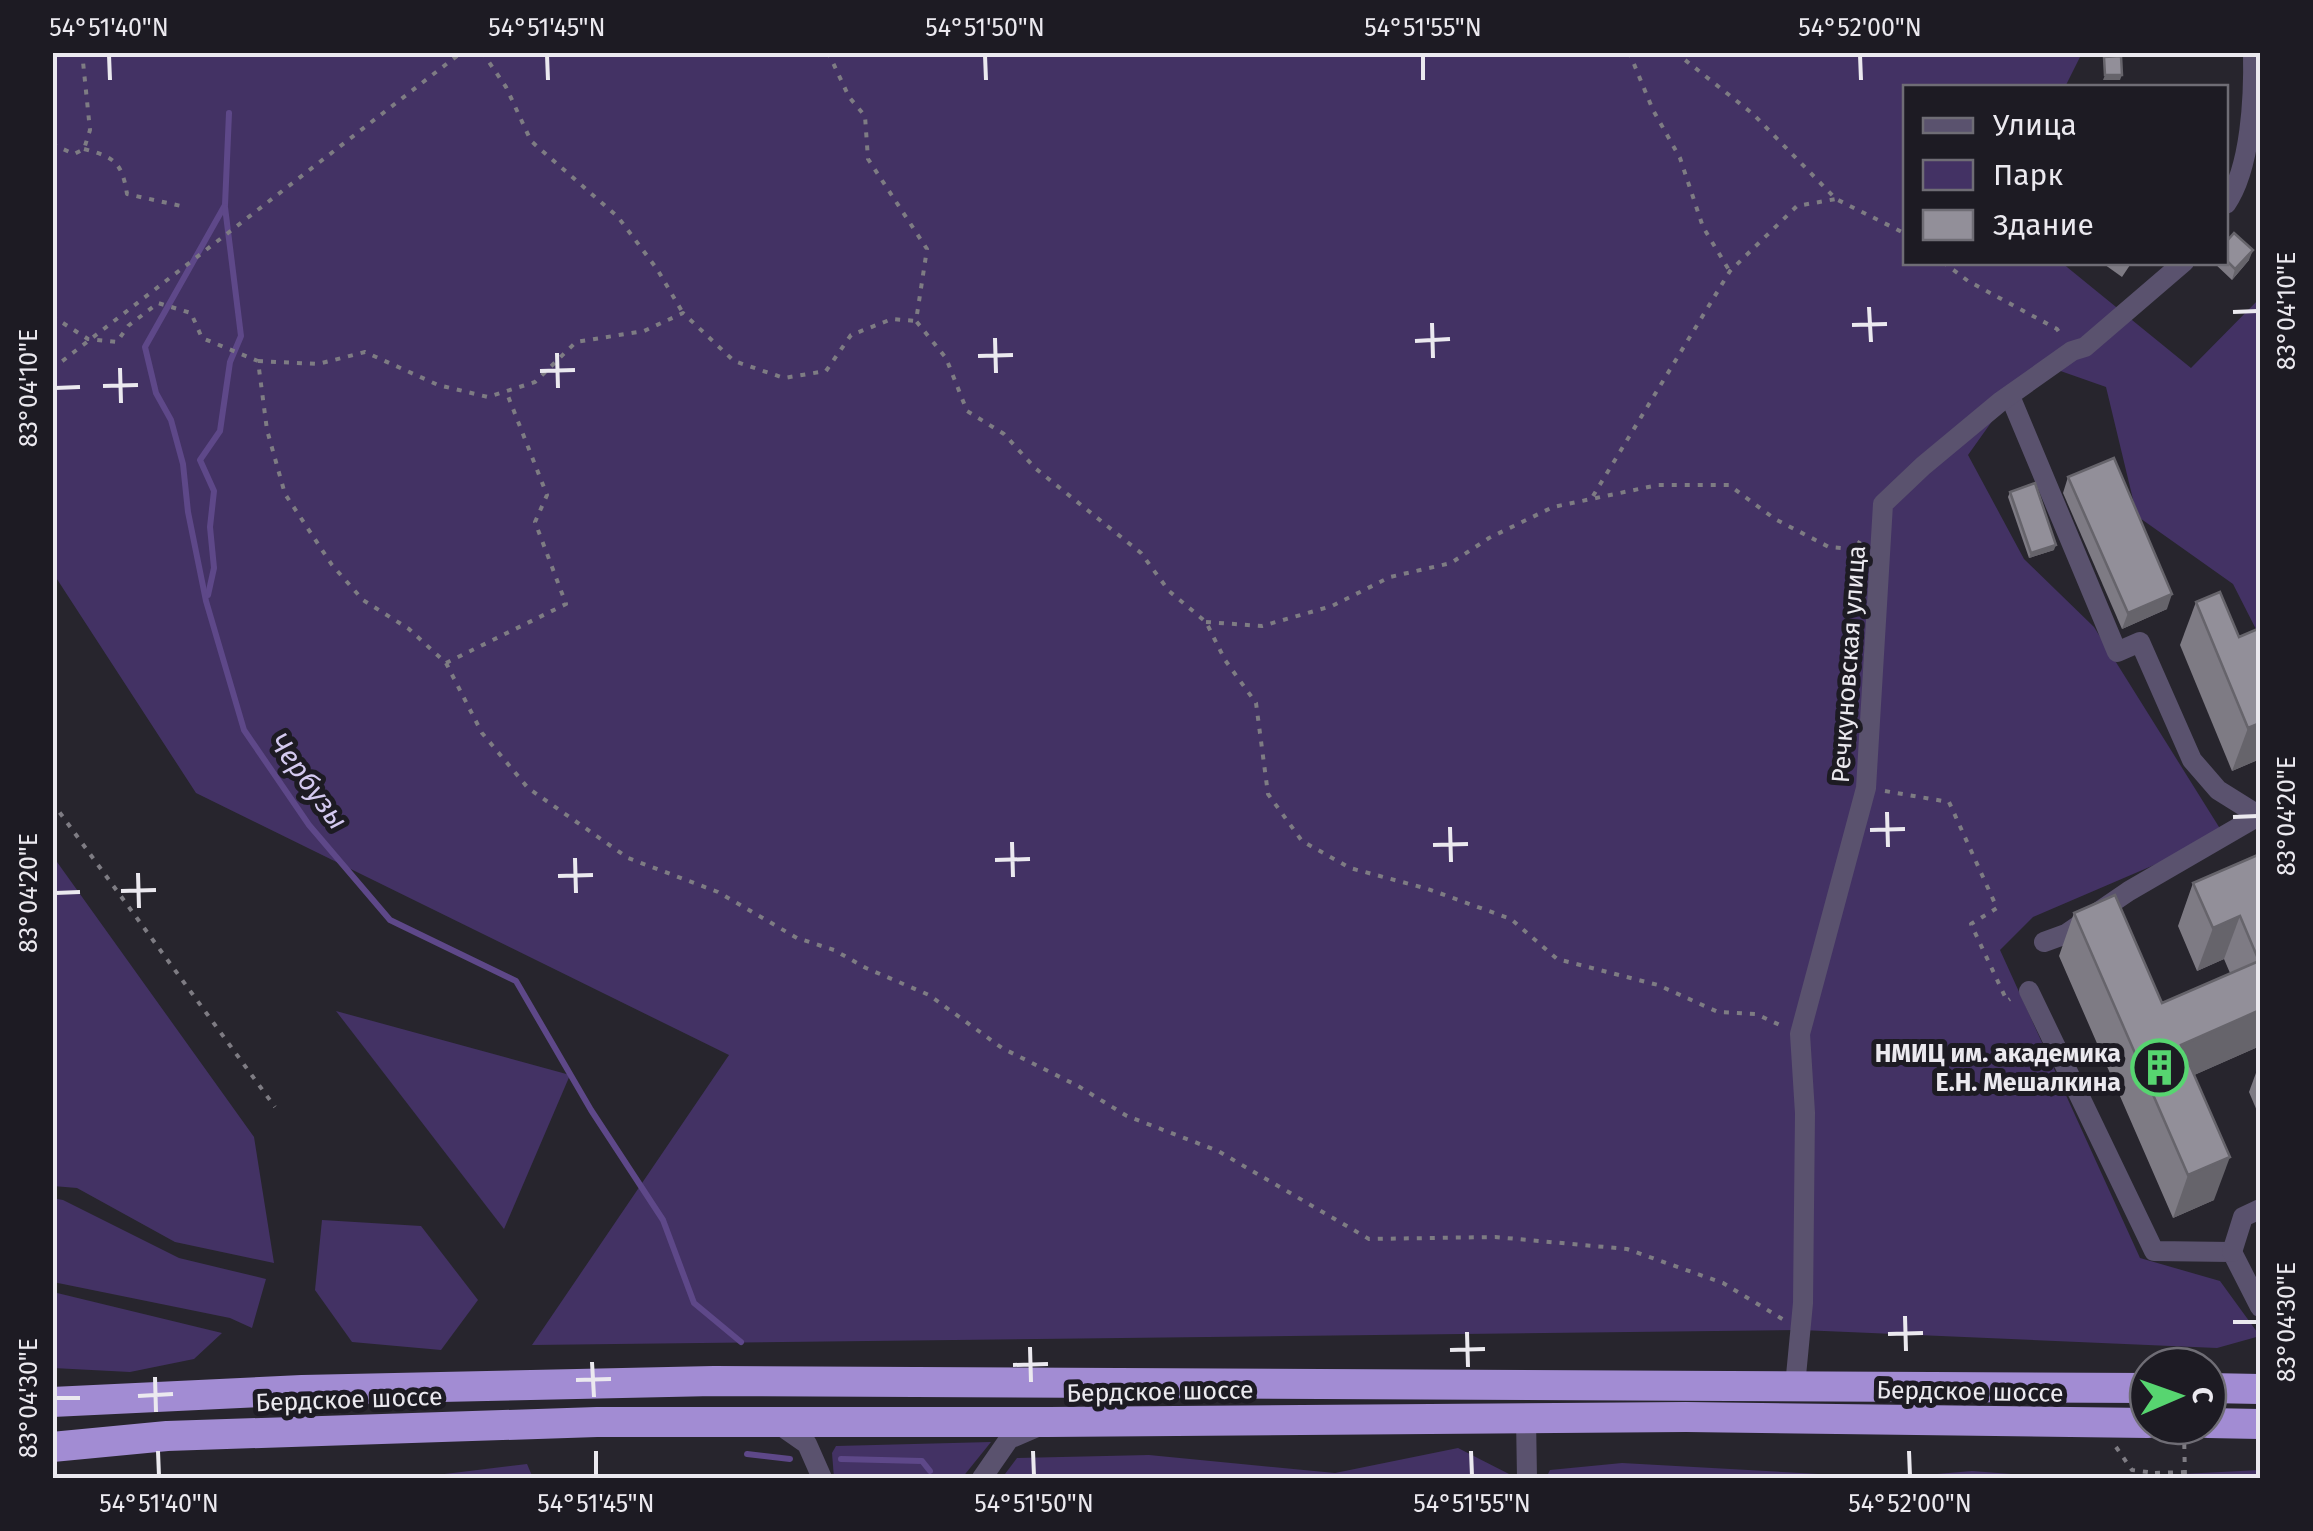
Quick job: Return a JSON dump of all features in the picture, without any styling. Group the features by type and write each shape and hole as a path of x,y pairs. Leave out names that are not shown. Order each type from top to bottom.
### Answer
{"highway":[{"name":"Бердское шоссе","path":"52,1402 302,1390 597,1383 2128,1388"},
{"path":"597,1383 598,1422"},
{"path":"2228,1388 2260,1389"},
{"name":"Бердское шоссе","path":"52,1447 166,1436 598,1422 1686,1417 2128,1422"},
{"path":"2228,1423 2260,1424"}],"street":[{"path":"2228,201 2234,192 2254,108 2254,52"},
{"path":"1883,504 1922,466 2010,396 2072,351 2085,347 2181,265"},
{"path":"2010,396 2117,652 2140,642 2192,760 2218,790 2259,816 2129,891 2066,934 2044,942"},
{"name":"Речкуновская улица","path":"1796,1386 1806,1113 1800,1034 1866,788 1883,504"},
{"path":"2030,991 2154,1251 2232,1252"},
{"path":"2260,1208 2242,1217 2232,1252 2260,1307"},
{"path":"1526,1418 1527,1478"},
{"path":"772,1420 806,1444 822,1478"},
{"path":"982,1478 1009,1439 1049,1422"}],"path":[{"path":"82,52 90,130 84,149"},
{"path":"52,368 462,52"},
{"path":"482,52 506,87 530,141 618,217 657,269 682,313 734,361 784,378 826,371 851,336 892,320 916,322 946,358 966,411 1004,434 1035,468 1141,554 1169,591 1206,622 1225,660 1256,703 1268,794 1302,841 1350,868 1428,889 1511,919 1557,959 1658,985 1718,1012 1756,1014 1800,1034"},
{"path":"828,52 849,97 865,116 868,160 927,248 916,322"},
{"path":"1629,52 1653,110 1680,158 1703,227 1730,271"},
{"path":"1675,52 1753,114 1836,199 1903,232"},
{"path":"52,144 74,154 84,149 110,156 124,175 127,194 181,206"},
{"path":"1593,496 1730,271 1797,206 1836,199"},
{"path":"1946,265 2057,329 2072,351"},
{"path":"52,316 88,339 117,342 128,326 158,303 191,312 202,338 258,361 318,364 364,352 438,385 488,397 535,382 576,342 644,331 682,313"},
{"path":"258,361 268,430 285,494 332,565 362,600 409,629 446,663 482,733 528,788 628,858 718,892 798,938 834,950 929,995 1002,1048 1128,1116 1218,1151 1369,1240 1495,1238 1628,1249 1723,1282 1801,1330"},
{"path":"446,663 566,604 535,522 547,495 506,391"},
{"path":"1206,622 1262,626 1332,606 1390,577 1452,563 1489,538 1553,506 1593,496 1658,485 1729,486 1775,519 1828,547 1855,549 1883,504"},
{"path":"1866,788 1949,802 1997,908 1971,924 2006,1001 2030,991"},
{"path":"52,802 275,1108"},
{"path":"2116,1446 2132,1470 2156,1476 2185,1476 2184,1446"}],"green space":[{"path":"53,53 2082,53 2066,85 1903,85 1903,265 2064,265 2191,368 2260,298 2260,637 2233,584 2137,516 2106,387 2052,368 2010,396 1968,455 2024,559 2094,627 2224,835 2033,917 2000,950 2140,1258 2220,1281 2260,1336 2224,1346 1801,1330 532,1345 729,1055 196,793 53,573"},
{"path":"52,855 254,1137 274,1263 175,1242 77,1188 53,1186"},
{"path":"336,1011 570,1075 504,1229"},
{"path":"52,1198 179,1258 266,1279 252,1328 230,1318 53,1282"},
{"path":"322,1220 421,1226 478,1300 441,1350 352,1342 315,1290"},
{"path":"53,1292 222,1333 194,1359 130,1372 53,1368"},
{"path":"991,1442 962,1478 834,1478 832,1453 836,1446"},
{"path":"1458,1448 1511,1478 1002,1478 1017,1458 1149,1455 1335,1473"},
{"path":"1622,1463 1890,1478 1546,1478 1550,1470"},
{"path":"527,1464 533,1478 412,1478"},
{"path":"2260,1470 2260,1478 2129,1478 2143,1476"},
{"path":"1972,1471 2062,1478 1890,1478"},
{"path":"255,1474 256,1478 101,1478 114,1475"}],"building":[{"path":"2121,56 2122,75 2105,75 2104,57"},
{"path":"2234,233 2253,250 2235,269 2228,262 2228,240"},
{"path":"2114,458 2172,594 2128,613 2068,477"},
{"path":"2035,483 2056,545 2031,553 2010,492"},
{"path":"2220,592 2239,637 2260,628 2260,723 2248,728 2196,602"},
{"path":"2260,854 2260,1010 2181,1045 2230,1157 2188,1175 2074,913 2115,895 2162,1003 2259,961 2240,916 2213,928 2193,883"}],"waterway":[{"name":"Чербузы","path":"229,113 225,205 145,347 156,393 171,420 183,464 188,512 206,601 244,730 309,825 390,920 516,981 591,1110 663,1220 694,1303 741,1342"},
{"path":"208,595 214,568 210,527 214,491 200,460 220,431 230,362 241,336 225,207"},
{"path":"747,1454 790,1459"},
{"path":"841,1459 922,1461 930,1471"}],"place":[{"name":"НМИЦ им. академика Е.Н. Мешалкина","path":"2160,1067"}]}
